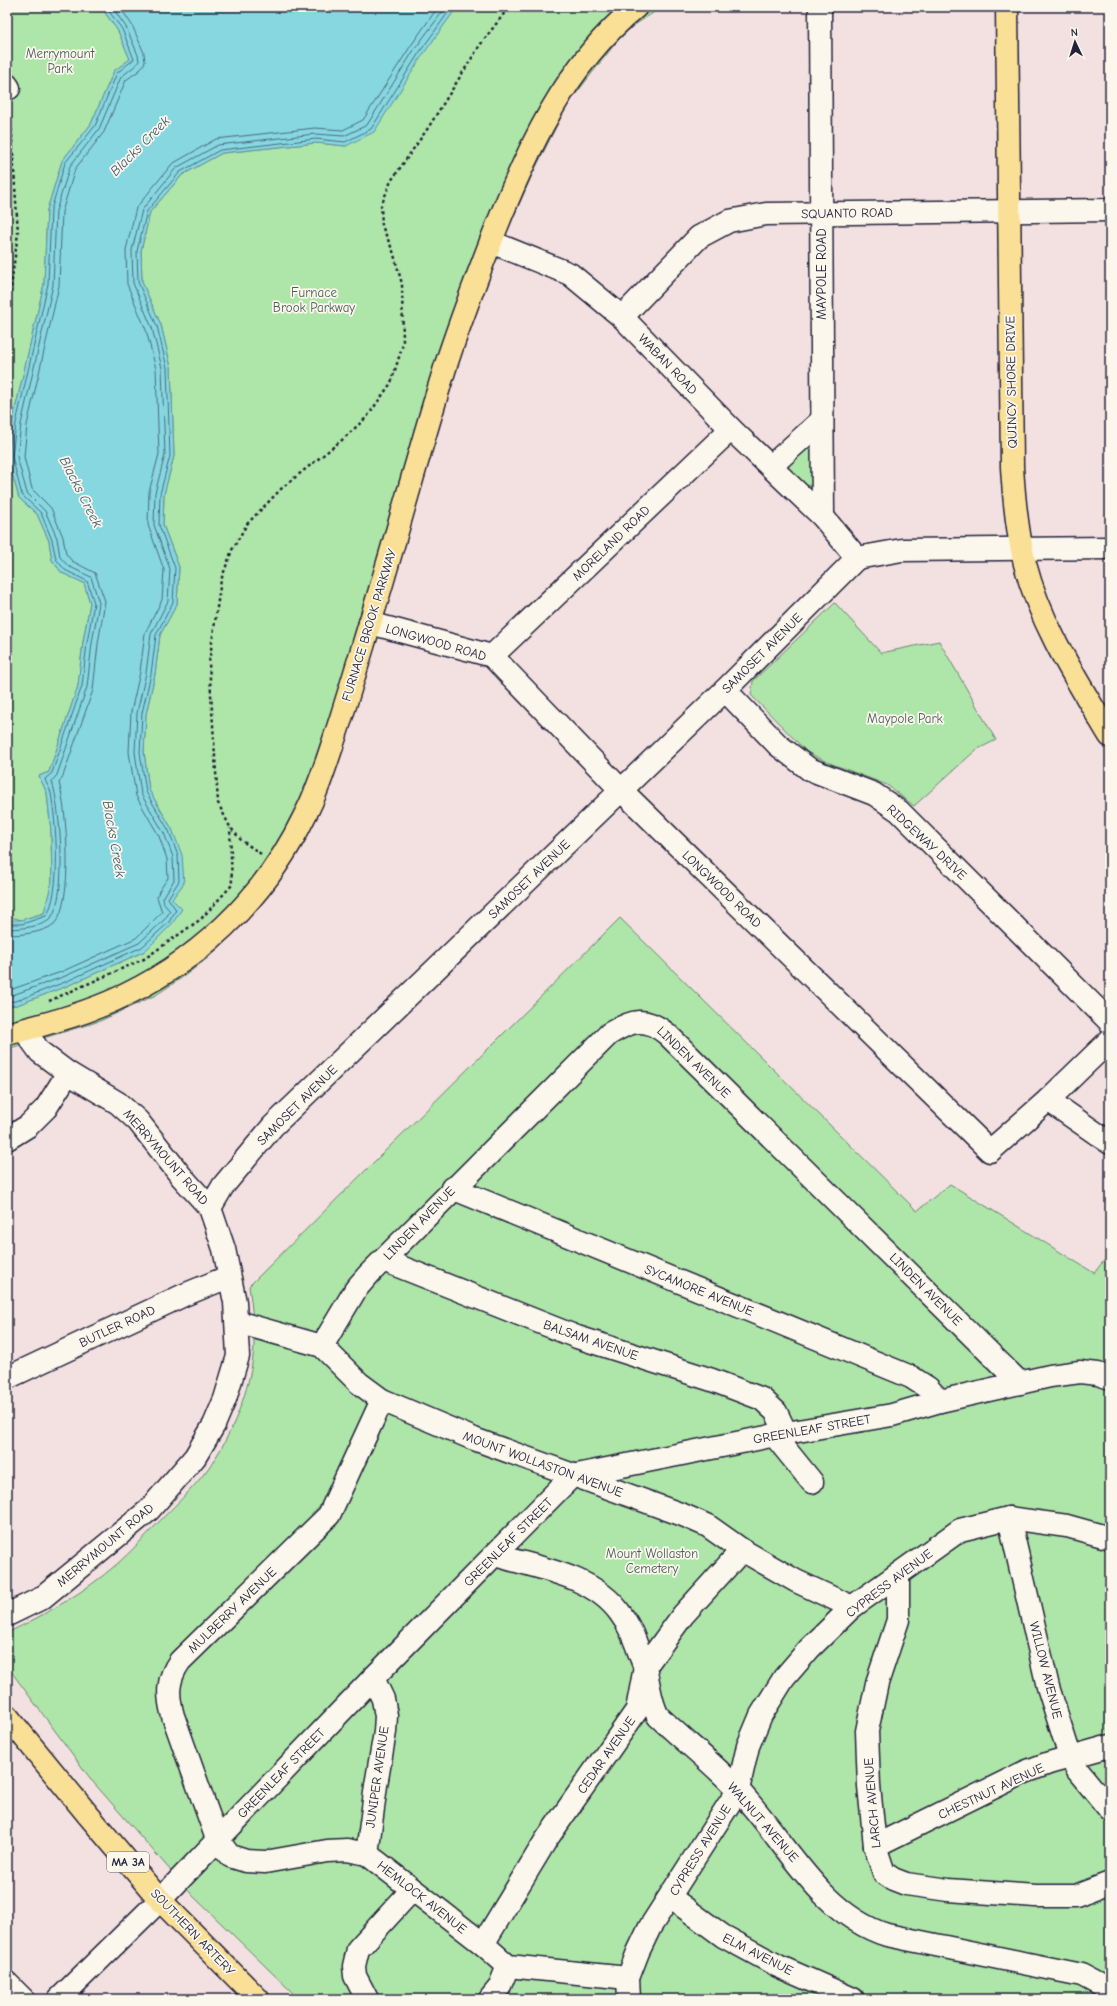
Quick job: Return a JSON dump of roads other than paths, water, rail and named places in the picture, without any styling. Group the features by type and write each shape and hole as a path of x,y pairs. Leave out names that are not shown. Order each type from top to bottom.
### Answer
{"main road":[{"name":"FURNACE BROOK PARKWAY","path":"16,1032 108,1003 143,986 178,964 205,944 236,915 277,866 306,814 347,701 445,368 491,242 524,164 562,92 596,44 618,22 636,7"},
{"name":"QUINCY SHORE DRIVE","path":"1007,7 1012,468 1015,516 1025,565 1044,617 1110,736"},
{"name":"SOUTHERN ARTERY","path":"7,1716 160,1900 258,1999"}],"street":[{"name":"MAYPOLE ROAD","path":"820,7 823,517"},
{"name":"SQUANTO ROAD","path":"622,317 699,237 729,221 766,214 1110,210"},
{"name":"WABAN ROAD","path":"491,242 570,274 622,317 731,429 823,517"},
{"path":"771,466 822,420"},
{"name":"MORELAND ROAD","path":"492,656 731,429"},
{"path":"823,517 857,558 902,550 1110,548"},
{"name":"SAMOSET AVENUE","path":"210,1208 223,1186 274,1126 725,690 857,558"},
{"name":"LONGWOOD ROAD","path":"370,623 492,656 621,790 990,1151 1048,1100"},
{"name":"RIDGEWAY DRIVE","path":"725,690 778,744 809,769 874,794 899,811 1110,1022"},
{"name":"LINDEN AVENUE","path":"322,1346 356,1289 452,1188 609,1034 624,1025 639,1021 655,1025 667,1034 1020,1383"},
{"name":"MERRYMOUNT ROAD","path":"7,1615 42,1598 150,1510 195,1456 214,1425 235,1373 238,1356 237,1322 224,1249 210,1208 181,1176 138,1121 118,1103 68,1073 16,1032"},
{"path":"1110,1040 1048,1100 1110,1143"},
{"path":"7,1139 28,1126 46,1108 68,1073"},
{"name":"SYCAMORE AVENUE","path":"452,1188 911,1377 928,1388 940,1401"},
{"name":"BALSAM AVENUE","path":"383,1260 577,1338 712,1380 762,1399 776,1412 780,1434 812,1482"},
{"name":"BUTLER ROAD","path":"7,1378 184,1294 228,1277"},
{"name":"MOUNT WOLLASTON AVENUE","path":"237,1322 322,1346 360,1383 382,1400 474,1440 683,1515 708,1526 742,1550 796,1581 852,1607"},
{"name":"GREENLEAF STREET","path":"59,1999 160,1900 373,1678 572,1476 780,1434 892,1415 940,1401 1050,1376 1080,1372 1098,1374 1110,1378"},
{"name":"MULBERRY AVENUE","path":"217,1839 173,1716 168,1696 171,1677 180,1661 329,1515 382,1400"},
{"name":"CYPRESS AVENUE","path":"628,1988 638,1952 650,1927 738,1790 748,1746 761,1715 784,1678 810,1648 852,1607 960,1530 1010,1518 1067,1526 1110,1538"},
{"name":"WILLOW AVENUE","path":"1010,1518 1048,1687 1070,1756 1087,1782 1110,1810"},
{"name":"CEDAR AVENUE","path":"483,1944 546,1840 637,1710 645,1668 683,1615 742,1550"},
{"name":"WALNUT AVENUE","path":"495,1555 581,1582 605,1598 620,1612 628,1625 645,1668 652,1705 658,1716 738,1790 821,1891 835,1905 860,1925 887,1935 1082,1975 1110,1990"},
{"name":"LARCH AVENUE","path":"898,1575 898,1620 877,1683 867,1731 869,1786 875,1846 884,1873 893,1879 906,1884 948,1890 1060,1897 1086,1894 1110,1883"},
{"name":"JUNIPER AVENUE","path":"367,1854 376,1784 386,1732 386,1716 383,1699 373,1678"},
{"path":"624,1729 636,1723 647,1721 669,1727"},
{"name":"CHESTNUT AVENUE","path":"875,1846 1025,1772 1070,1756 1110,1746"},
{"name":"HEMLOCK AVENUE","path":"217,1839 230,1856 246,1861 269,1861 337,1850 367,1854 483,1944 508,1966"},
{"path":"367,1999 355,1976 354,1966 358,1949 412,1890"},
{"name":"ELM AVENUE","path":"670,1897 723,1936 778,1966 853,1999"},
{"path":"490,1999 499,1988 508,1966 628,1988"},
{"path":"7,1983 23,1999"}],"water":[{"name":"Blacks Creek","path":"101,7 457,7 422,56 374,132 346,146 316,143 222,153 182,175 150,212 141,251 142,282 161,325 171,367 174,456 164,494 163,525 179,567 177,604 160,635 155,674 146,714 144,752 149,790 172,829 182,855 184,883 172,899 182,909 172,924 145,951 67,986 17,1005 7,1006 7,920 21,920 44,913 52,881 51,831 47,793 39,776 49,772 78,686 83,642 90,603 84,583 62,573 52,560 49,541 37,514 19,498 8,459 12,423 44,284 47,210 62,161 91,124 114,71 130,59 118,31"}],"park label":[{"name":"Merrymount Park","path":"60,60"},
{"name":"Furnace Brook Parkway","path":"314,300"},
{"name":"Maypole Park","path":"905,718"},
{"name":"Mount Wollaston Cemetery","path":"652,1560"}]}
